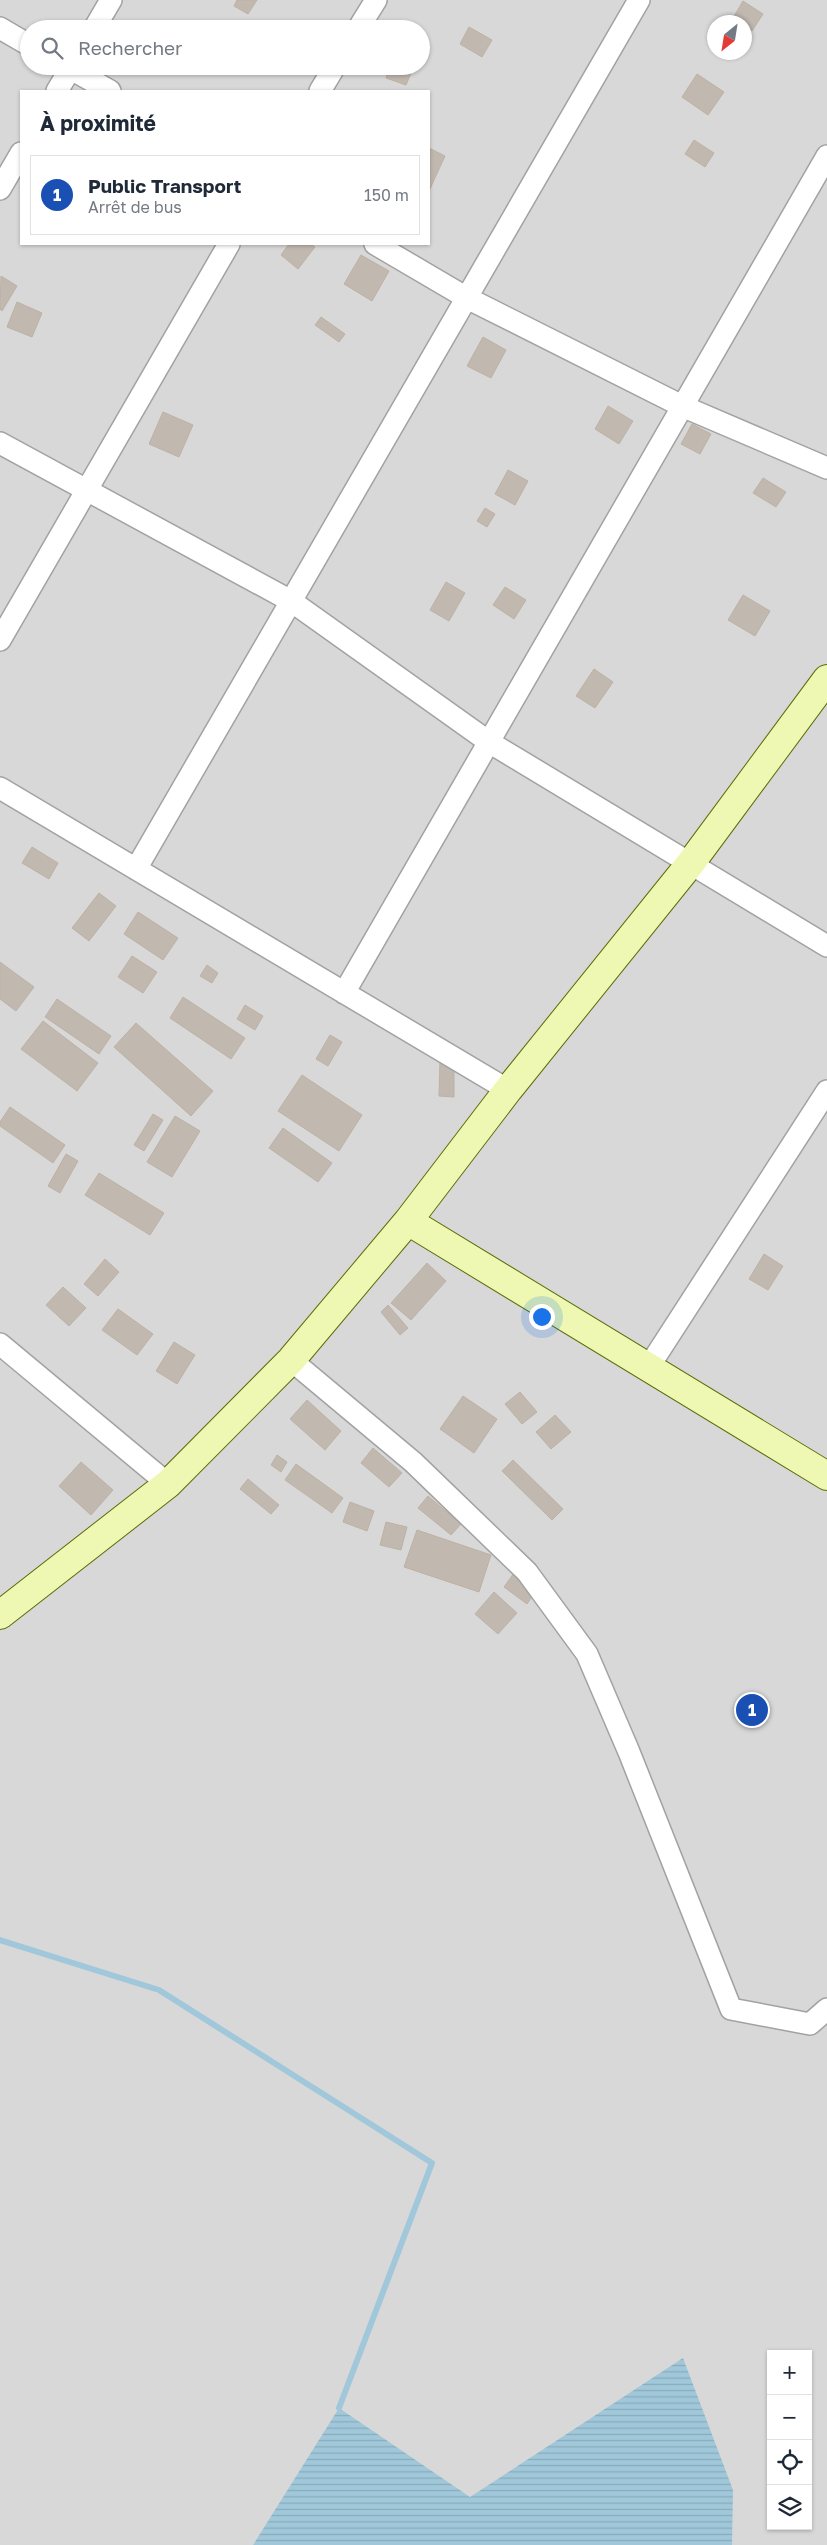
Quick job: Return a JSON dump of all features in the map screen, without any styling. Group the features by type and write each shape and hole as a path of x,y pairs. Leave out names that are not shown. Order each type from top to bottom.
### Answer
{"main road":[{"path":"3,1608 168,1484 291,1360 408,1221 508,1090 690,864 827,679"},
{"path":"408,1221 827,1476"}],"street":[{"path":"99,20 111,0"},
{"path":"364,20 376,0"},
{"path":"136,868 639,0"},
{"path":"0,28 20,40"},
{"path":"58,90 65,75"},
{"path":"83,75 108,90"},
{"path":"321,90 330,75"},
{"path":"0,189 20,155"},
{"path":"344,993 827,156"},
{"path":"0,640 228,245"},
{"path":"376,245 467,298 682,406 827,468"},
{"path":"0,443 291,601 489,742 827,946"},
{"path":"0,788 508,1090"},
{"path":"648,1368 827,1092"},
{"path":"0,1344 168,1484"},
{"path":"291,1360 414,1462 527,1572 587,1654 629,1752 731,2009 810,2024 827,2009"}],"shaded area":[{"path":"0,0 827,0 827,2545 0,2545"}],"water":[{"path":"683,2358 733,2490 732,2545 253,2545 339,2408 470,2497"}],"building":[{"path":"237,0 257,0 248,14 234,6"},
{"path":"743,1 763,14 752,31 752,15 735,15"},
{"path":"469,27 492,40 482,57 460,44"},
{"path":"697,74 724,92 708,115 682,97"},
{"path":"387,75 410,75 406,85 386,78"},
{"path":"694,140 714,153 705,167 685,154"},
{"path":"430,148 445,156 430,189"},
{"path":"288,245 312,245 315,247 298,269 281,255"},
{"path":"361,255 389,271 372,301 344,284"},
{"path":"1,276 17,286 2,311 0,309"},
{"path":"17,302 42,313 32,337 7,327"},
{"path":"321,317 345,334 339,342 315,325"},
{"path":"483,337 506,350 491,378 467,366"},
{"path":"608,406 633,421 619,444 595,429"},
{"path":"163,412 193,425 179,457 149,444"},
{"path":"692,424 711,434 700,454 681,444"},
{"path":"508,470 528,481 515,505 495,494"},
{"path":"763,478 786,492 776,507 753,493"},
{"path":"485,508 495,514 487,527 477,521"},
{"path":"446,582 465,593 449,621 430,610"},
{"path":"505,587 526,600 514,619 493,605"},
{"path":"743,595 770,611 755,636 728,620"},
{"path":"594,669 613,682 595,708 576,696"},
{"path":"32,847 58,863 49,879 22,863"},
{"path":"99,893 116,906 89,941 72,928"},
{"path":"138,912 178,938 163,960 124,934"},
{"path":"132,956 157,972 143,993 118,977"},
{"path":"0,962 34,987 16,1011 0,999"},
{"path":"207,965 218,973 212,983 200,976"},
{"path":"183,997 245,1038 231,1059 170,1018"},
{"path":"57,999 111,1036 99,1054 45,1017"},
{"path":"245,1005 263,1016 255,1030 237,1019"},
{"path":"43,1021 98,1063 77,1091 21,1049"},
{"path":"136,1023 213,1091 191,1116 114,1047"},
{"path":"330,1035 342,1042 328,1066 316,1059"},
{"path":"440,1061 454,1062 454,1097 439,1096"},
{"path":"302,1075 362,1115 339,1151 278,1111"},
{"path":"10,1107 65,1145 53,1163 0,1126 0,1122"},
{"path":"153,1114 163,1120 144,1151 134,1145"},
{"path":"175,1116 200,1131 172,1177 147,1162"},
{"path":"283,1128 332,1163 318,1182 269,1148"},
{"path":"66,1154 78,1161 60,1193 48,1186"},
{"path":"99,1173 164,1213 150,1235 85,1195"},
{"path":"764,1254 783,1266 768,1290 749,1279"},
{"path":"105,1259 119,1272 98,1296 84,1284"},
{"path":"427,1263 446,1281 411,1320 391,1303"},
{"path":"63,1287 86,1308 69,1326 46,1305"},
{"path":"388,1305 408,1328 400,1335 381,1312"},
{"path":"118,1309 153,1334 137,1355 102,1330"},
{"path":"174,1342 195,1355 177,1384 156,1371"},
{"path":"520,1392 537,1412 522,1424 505,1404"},
{"path":"463,1396 497,1419 474,1453 440,1429"},
{"path":"307,1400 341,1431 325,1450 290,1419"},
{"path":"555,1415 571,1432 551,1449 536,1432"},
{"path":"373,1448 402,1473 389,1487 361,1463"},
{"path":"277,1455 287,1462 281,1472 271,1465"},
{"path":"513,1460 563,1509 552,1520 502,1471"},
{"path":"81,1462 113,1490 91,1515 59,1486"},
{"path":"296,1464 343,1498 332,1513 285,1480"},
{"path":"248,1479 279,1505 271,1514 240,1489"},
{"path":"428,1496 461,1524 451,1535 418,1508"},
{"path":"350,1502 374,1511 367,1531 343,1522"},
{"path":"386,1522 407,1527 401,1550 380,1545"},
{"path":"417,1530 491,1555 479,1592 404,1567"},
{"path":"514,1573 537,1589 527,1604 504,1587"},
{"path":"494,1592 517,1613 498,1634 475,1614"}],"waterway":[{"path":"0,1940 159,1990 432,2163 339,2408"}],"place":[{"name":"Public Transport","path":"752,1710"}]}
